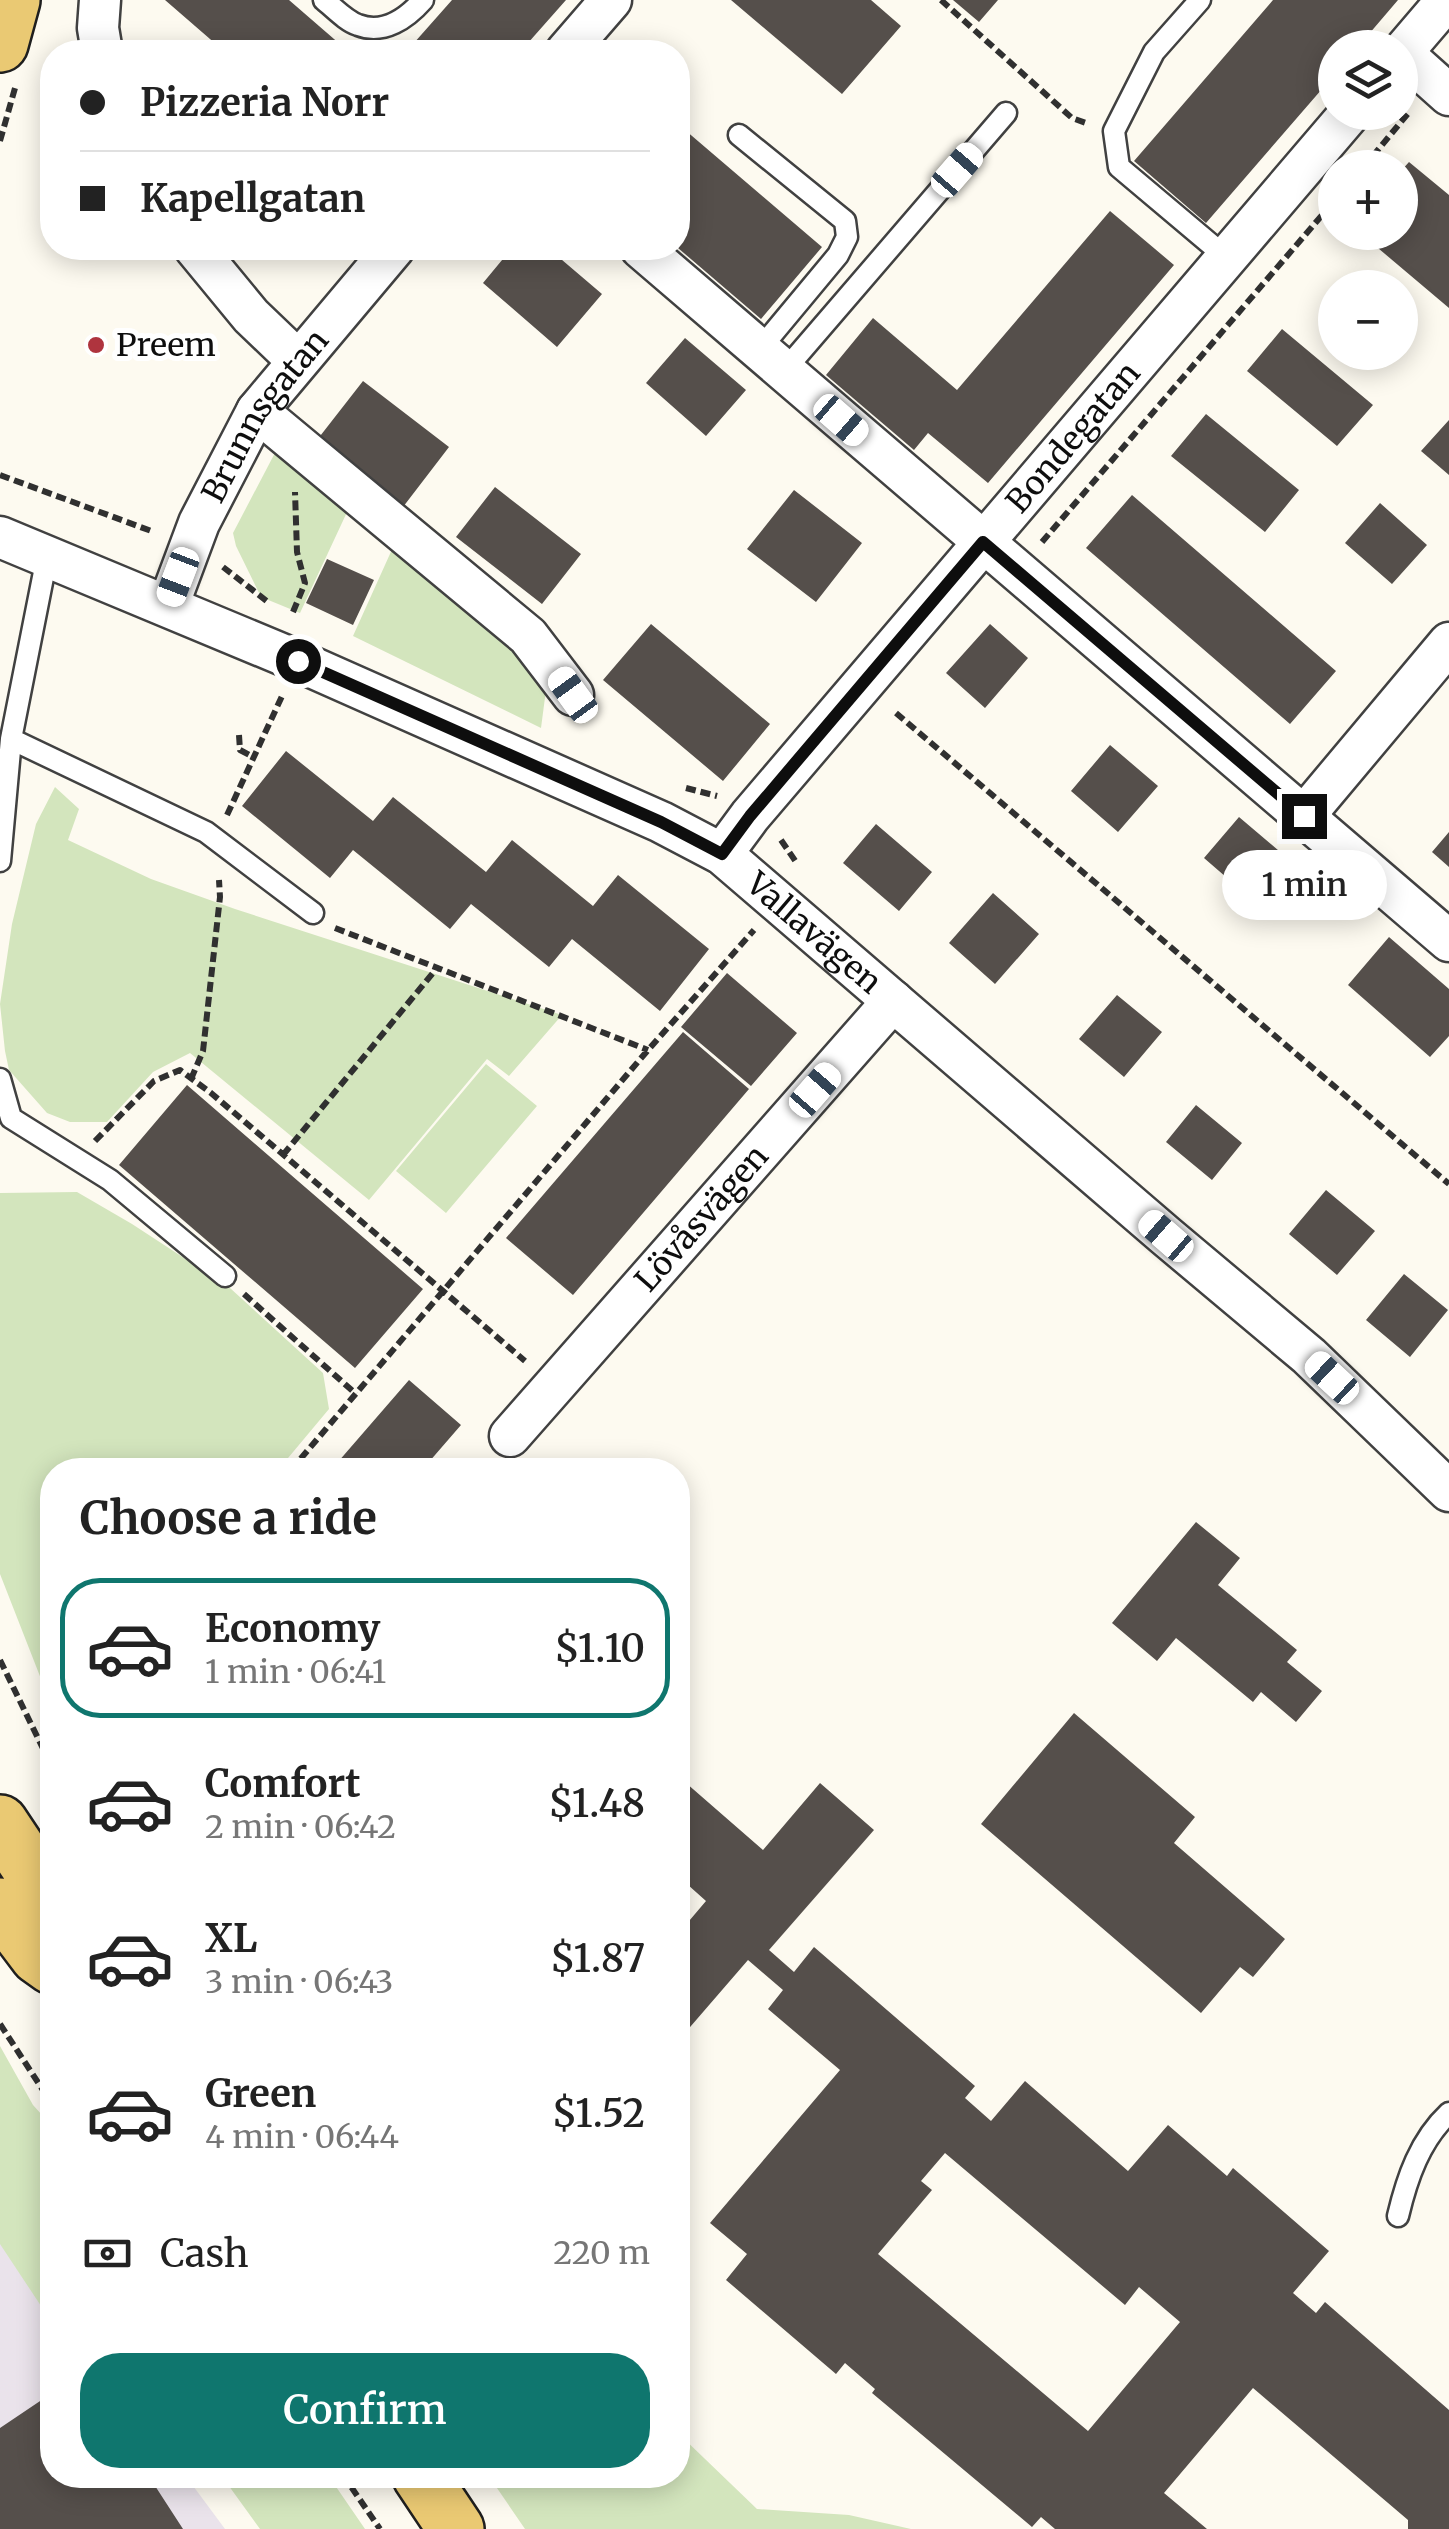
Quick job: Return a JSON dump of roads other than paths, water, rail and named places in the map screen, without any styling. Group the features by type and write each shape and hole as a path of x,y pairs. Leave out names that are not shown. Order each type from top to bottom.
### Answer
{"main road":[{"path":"0,44 12,0"},
{"path":"0,1781 0,1820 40,1883"},
{"path":"0,1906 40,1957"},
{"path":"429,2488 456,2529"}],"street":[{"path":"100,0 100,40"},
{"path":"576,40 610,0"},
{"path":"1418,34 1447,0"},
{"path":"1418,69 1441,89"},
{"name":"Bondegatan","path":"722,854 750,816 1336,130"},
{"path":"205,260 251,316 298,361"},
{"name":"Brunnsgatan","path":"168,606 198,523 257,411 384,260"},
{"path":"655,260 1449,941"},
{"path":"257,411 528,636 573,695"},
{"name":"Vallavägen","path":"2,539 168,606 661,822 722,854 1309,1356 1449,1491"},
{"path":"1304,816 1449,643"},
{"name":"Lövåsvägen","path":"510,1436 893,1001"}],"lane":[{"path":"324,0 356,25 382,28 409,16 424,0"},
{"path":"1192,4 1154,52 1114,131 1119,168 1227,258"},
{"path":"772,360 1006,113"},
{"path":"739,134 845,221 847,237 838,255 772,360"},
{"path":"0,862 11,739 48,557"},
{"path":"11,739 206,832 313,914"},
{"path":"0,1079 11,1118 110,1180 225,1276"},
{"path":"1398,2216 1415,2161 1449,2113"}],"place":[{"name":"Preem","path":"96,345"}]}
